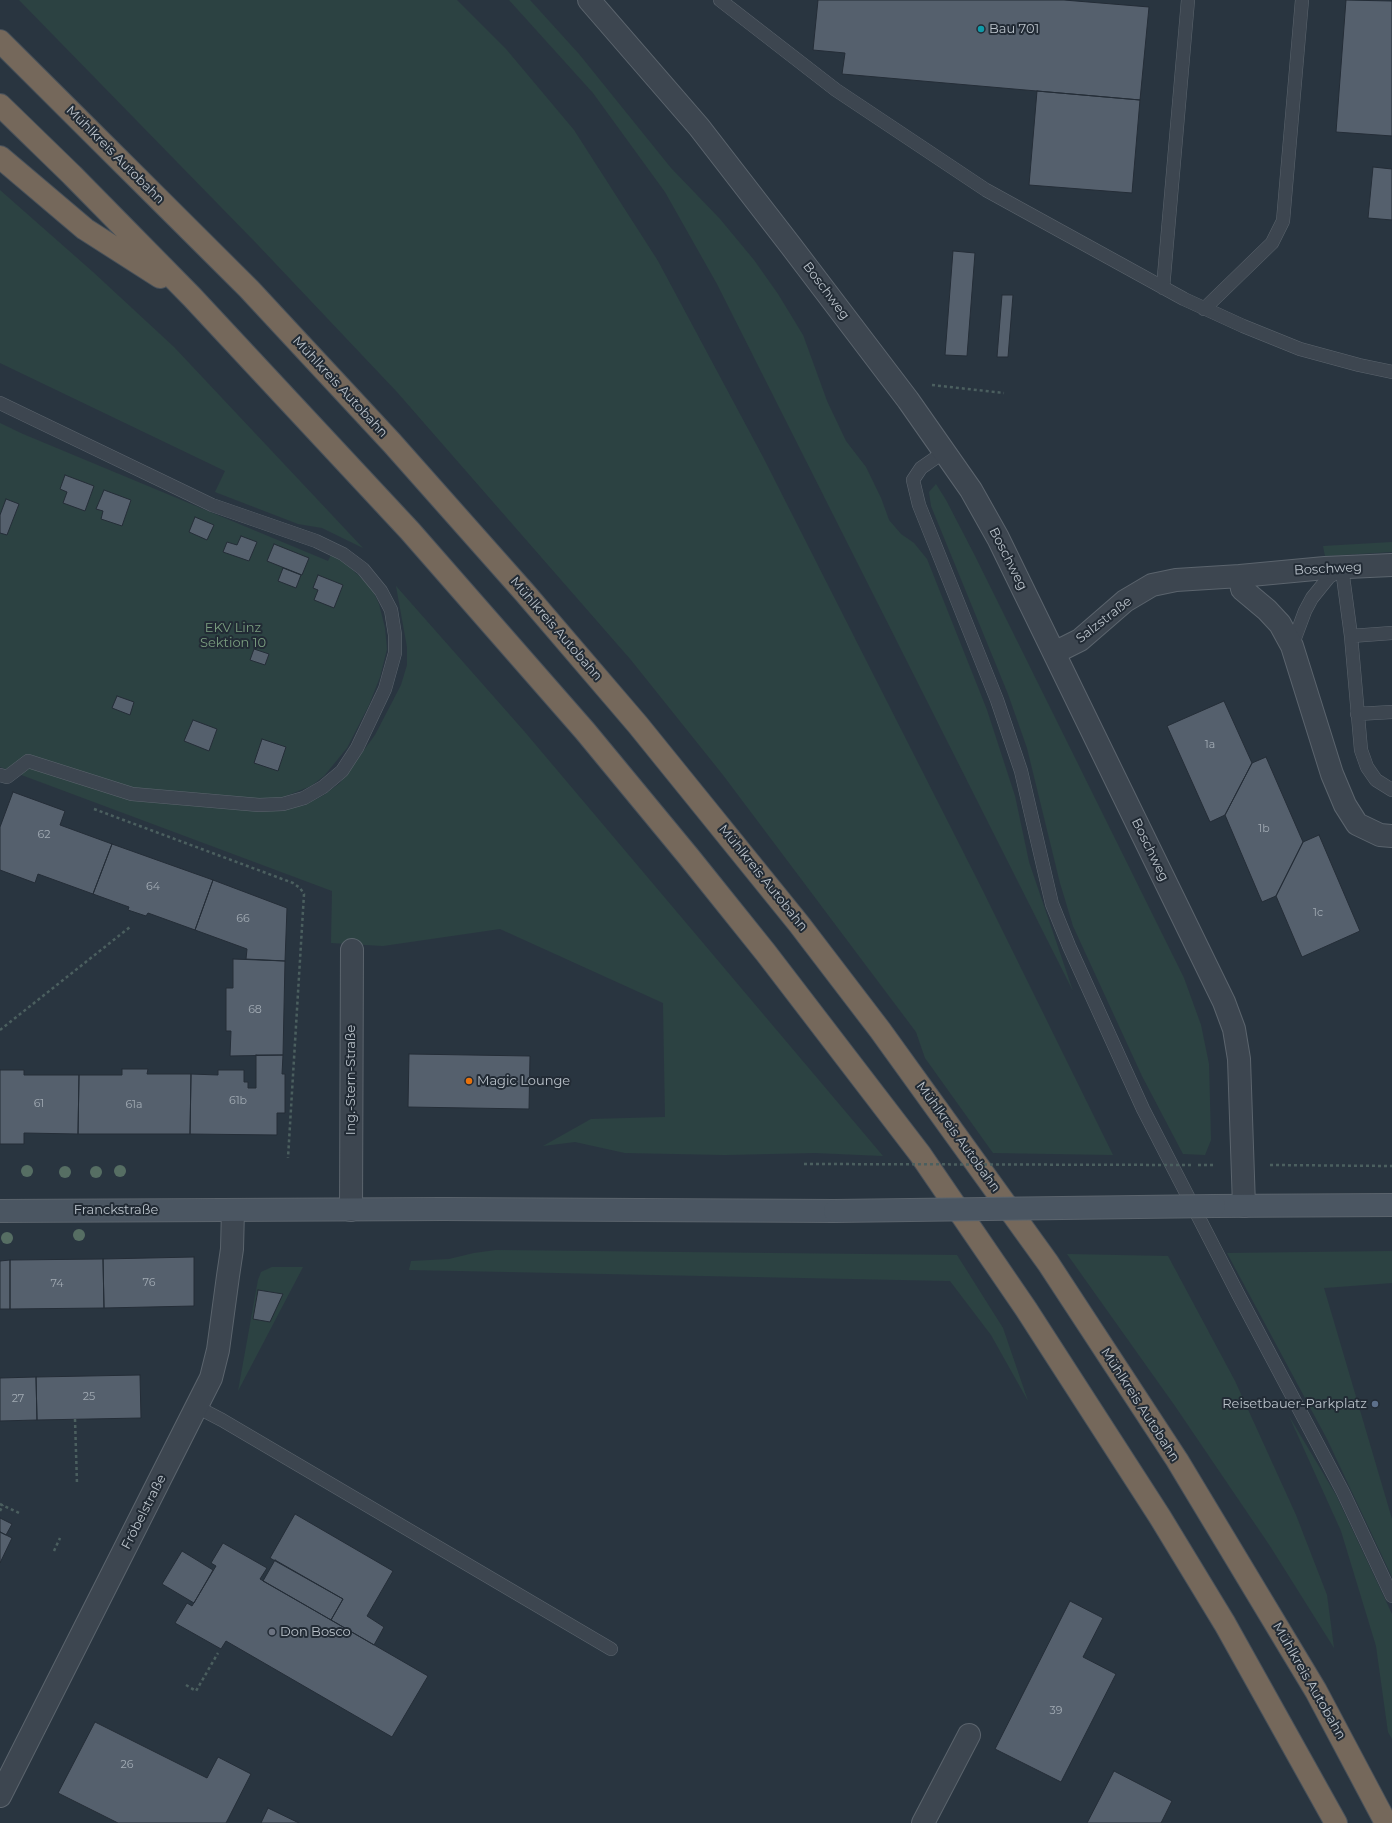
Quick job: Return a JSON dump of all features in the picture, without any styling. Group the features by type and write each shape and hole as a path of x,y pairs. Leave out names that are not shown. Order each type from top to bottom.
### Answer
{"highway":[{"name":"Mühlkreis Autobahn","path":"2,42 249,289 392,443 525,593 638,725 780,900 880,1030 1048,1263 1177,1460 1316,1691 1386,1823"},
{"path":"0,105 72,175 192,297 410,531 585,731 766,953 901,1128 1017,1296 1093,1412 1225,1624 1336,1823"},
{"path":"0,157 85,229 192,297"},
{"path":"1315,1784 1323,1823"}],"main road":[{"name":"Franckstraße","path":"0,1211 835,1211 1392,1205"}],"street":[{"name":"Boschweg","path":"589,0 704,133 908,400 971,490 998,538 1220,995 1231,1022 1239,1059 1244,1165 1244,1206"},
{"name":"Boschweg","path":"1176,580 1326,568 1342,569 1392,565"},
{"path":"1240,576 1242,589 1267,610 1280,624 1292,646 1332,774 1345,805 1357,824 1380,835 1392,836"},
{"name":"Salzstraße","path":"1054,653 1080,640 1125,601 1152,586 1176,580"},
{"name":"Ing.-Stern-Straße","path":"351,1210 352,950"},
{"name":"Fröbelstraße","path":"0,1796 211,1378 218,1350 232,1249 233,1210"},
{"path":"923,1823 969,1735"}],"lane":[{"path":"720,0 836,90 986,190 1163,288 1204,309 1300,349 1359,365 1392,372"},
{"path":"1163,288 1188,0"},
{"path":"1204,309 1272,243 1283,221 1302,0"},
{"path":"0,403 212,505 316,541 343,554 363,569 381,591 391,610 395,635 395,653 385,689 357,748 342,771 323,787 304,798 283,804 259,805 132,794 28,761 7,777 0,775"},
{"path":"944,452 921,468 913,480 919,505 997,700 1019,764 1052,904 1069,946 1143,1109 1238,1294 1343,1492 1392,1596"},
{"path":"1292,646 1302,617 1312,598 1329,577 1342,569 1351,636 1361,750 1367,767 1376,780 1392,790"},
{"path":"1351,636 1392,633"},
{"path":"1357,714 1392,712"},
{"path":"197,1407 222,1420 611,1649"}],"path":[{"path":"928,385 1004,393"},
{"path":"86,806 293,883 300,888 304,894 288,1158"},
{"path":"0,1030 130,927"},
{"path":"804,1164 1392,1166"},
{"path":"75,1419 77,1484"},
{"path":"0,1511 1,1504 19,1513"},
{"path":"54,1551 60,1538"},
{"path":"186,1685 196,1690 218,1653"}],"green space":[{"path":"19,0 457,0 506,49 574,130 658,261 763,457 983,891 1113,1155 993,1153 925,1058 916,1032 723,775 631,660 397,392 257,244"},
{"path":"509,0 530,0 579,54 671,168 720,219 754,260 778,294 803,335 827,401 846,441 866,467 881,498 889,520 901,534 914,543 927,559 987,710 1015,796 1029,862 1073,991 717,284 665,192 593,93"},
{"path":"0,190 93,272 174,347 363,548 322,528 298,524 215,492 225,471 0,363"},
{"name":"EKV Linz Sektion 10","path":"0,423 23,434 328,561 331,555 344,562 371,587 379,604 385,628 387,649 380,677 369,705 347,748 324,776 311,786 281,798 303,806 324,795 340,783 375,735 401,685 407,665 407,647 396,586 524,731 883,1156 815,1153 725,1155 625,1153 575,1142 543,1146 591,1119 665,1117 663,1003 500,929 383,946 331,943 332,891 0,767"},
{"path":"936,484 975,556 1184,978 1201,1025 1209,1064 1211,1140 1205,1155 1183,1154 1142,1076 1073,926 1060,883 1027,748 1008,694 931,506 929,492"},
{"path":"1392,542 1392,552 1325,556 1323,546"},
{"path":"496,1250 957,1255 1003,1328 1028,1401 991,1335 950,1281 409,1270 411,1261 449,1259"},
{"path":"1392,1251 1392,1283 1324,1288 1392,1519 1392,1577 1327,1439 1227,1253"},
{"path":"1067,1254 1168,1256 1235,1381 1296,1515 1327,1595 1334,1648 1270,1546 1175,1406"},
{"path":"272,1267 303,1267 238,1391 258,1280 261,1272"},
{"path":"1289,1416 1336,1495 1392,1614 1392,1739 1388,1732 1376,1646 1341,1531"}],"building":[{"name":"Bau 701","path":"818,0 1064,0 1149,7 1140,100 842,74 845,53 813,50"},
{"path":"1346,0 1392,1 1392,136 1336,132"},
{"path":"1037,91 1140,100 1132,193 1029,185"},
{"path":"1373,167 1392,169 1392,220 1368,218"},
{"path":"953,251 975,253 967,356 945,355"},
{"path":"1002,295 1013,295 1008,357 997,357"},
{"path":"65,475 94,486 85,511 63,503 67,492 60,489"},
{"path":"104,490 131,500 122,526 101,519 103,511 96,509"},
{"path":"6,499 19,504 7,535 0,533 0,515"},
{"path":"195,517 214,525 207,540 189,532"},
{"path":"241,536 257,542 249,561 223,552 227,542 237,545"},
{"path":"274,544 309,558 302,575 267,561"},
{"path":"283,568 301,575 296,588 278,581"},
{"path":"318,575 343,585 334,608 314,600 318,590 313,588"},
{"path":"254,649 269,654 265,665 250,660"},
{"path":"117,696 134,702 130,715 112,708"},
{"path":"1224,701 1252,763 1225,815 1210,822 1167,726"},
{"path":"193,720 217,729 209,751 184,741"},
{"path":"262,739 286,747 278,771 254,763"},
{"path":"1266,757 1303,842 1276,896 1262,902 1225,815 1252,763"},
{"path":"13,792 65,811 60,825 112,844 93,894 38,874 35,883 0,870 0,827"},
{"path":"1319,835 1360,931 1302,957 1276,896 1303,842"},
{"path":"112,844 213,880 195,930 148,913 146,916 128,910 129,907 93,894"},
{"path":"213,880 287,908 285,961 246,959 247,949 195,930"},
{"path":"233,959 285,961 283,1055 230,1056 231,1031 226,1031 226,988 233,988"},
{"name":"Magic Lounge","path":"409,1054 530,1056 529,1109 408,1107"},
{"path":"256,1055 283,1055 282,1074 285,1074 285,1113 277,1113 277,1135 190,1134 191,1074 218,1075 218,1070 244,1070 244,1082 248,1082 248,1088 256,1088"},
{"path":"122,1069 148,1069 147,1074 191,1074 190,1134 78,1134 79,1075 122,1075"},
{"path":"0,1070 24,1070 24,1075 79,1075 78,1134 24,1133 24,1144 0,1144"},
{"path":"194,1257 194,1306 104,1308 103,1259"},
{"path":"103,1259 104,1308 10,1309 10,1260"},
{"path":"10,1260 10,1309 0,1309 0,1261"},
{"path":"258,1290 283,1294 270,1322 253,1319"},
{"path":"140,1375 141,1418 37,1420 36,1377"},
{"path":"36,1377 37,1420 0,1421 0,1378"},
{"path":"295,1514 393,1571 367,1616 384,1627 374,1645 331,1620 343,1599 270,1558"},
{"path":"0,1518 12,1524 6,1535 0,1532"},
{"path":"0,1532 12,1538 0,1563"},
{"name":"Don Bosco","path":"223,1543 267,1568 260,1579 428,1676 392,1737 226,1641 221,1649 175,1623 187,1603 192,1606 216,1566 211,1563"},
{"path":"182,1551 213,1570 194,1603 162,1584"},
{"path":"275,1560 343,1599 331,1620 263,1581"},
{"path":"1070,1601 1103,1618 1083,1657 1116,1674 1061,1782 995,1749"},
{"path":"95,1722 207,1778 218,1757 251,1774 226,1823 118,1823 58,1793"},
{"path":"1114,1771 1172,1801 1161,1823 1087,1823"},
{"path":"268,1808 299,1823 261,1823"}],"place":[{"name":"Bau 701","path":"981,29"},
{"name":"Magic Lounge","path":"469,1081"},
{"name":"Reisetbauer-Parkplatz","path":"1375,1404"},
{"name":"Don Bosco","path":"272,1632"}]}
